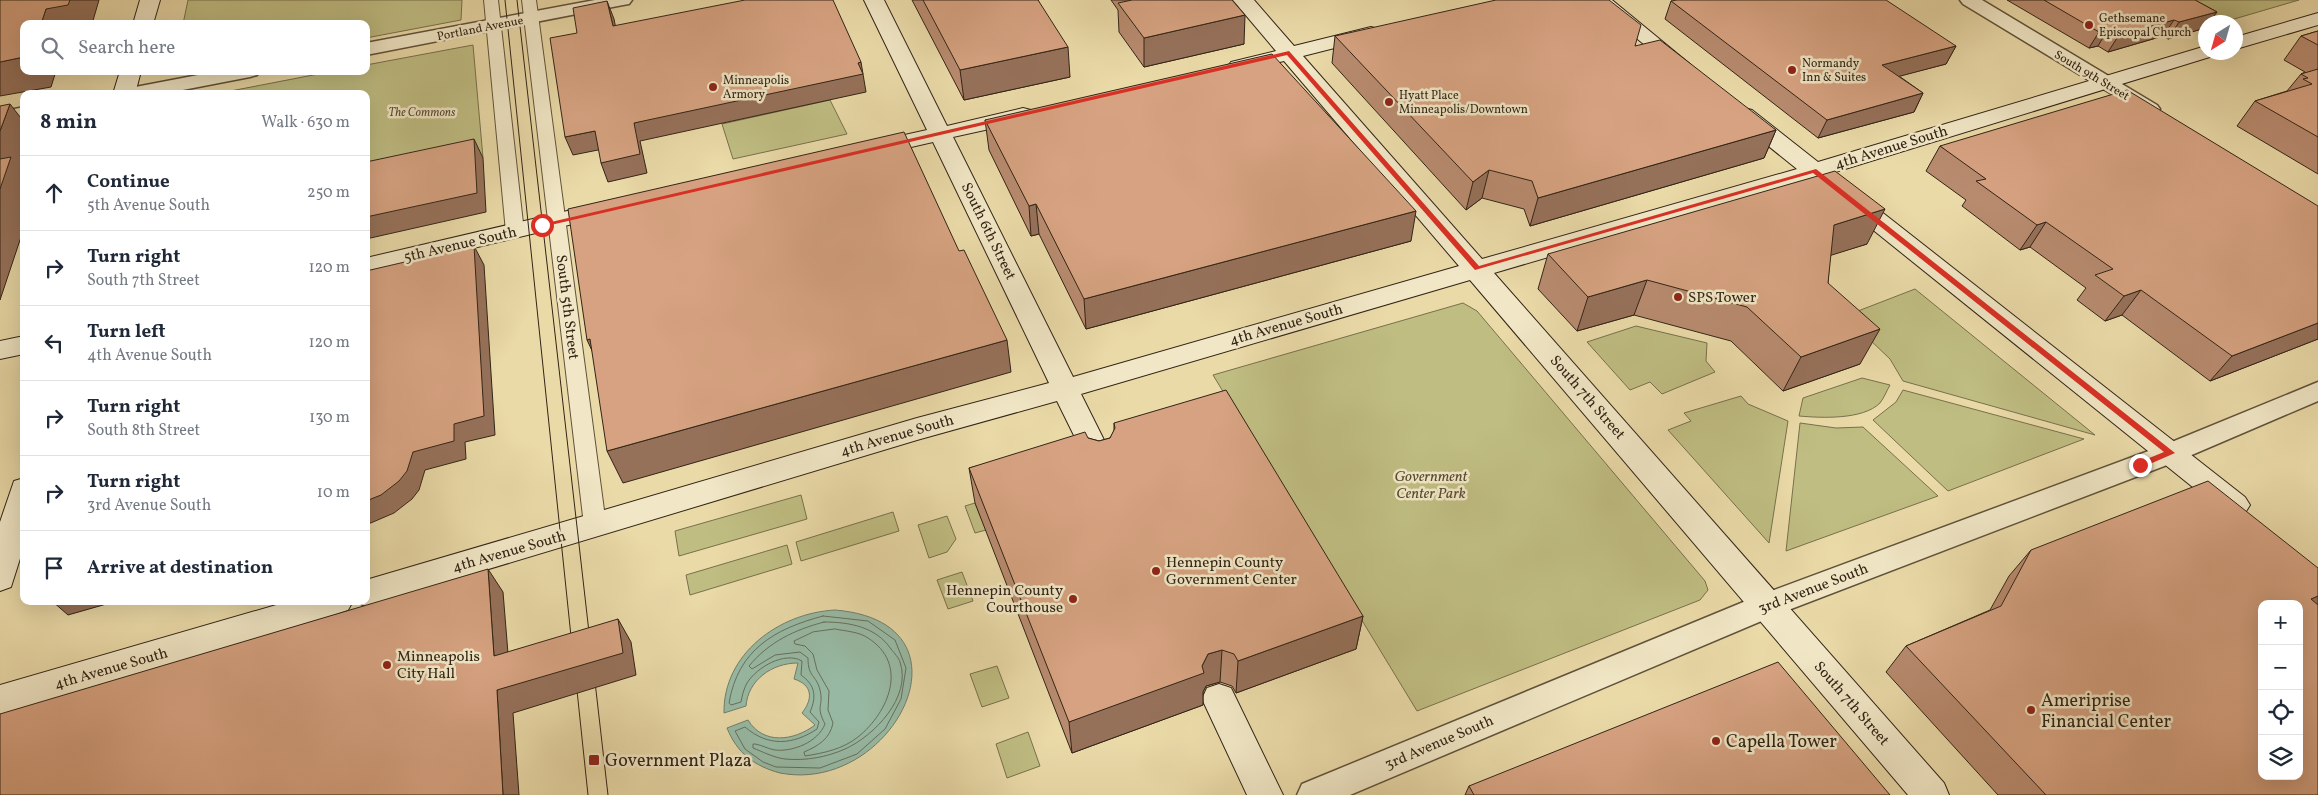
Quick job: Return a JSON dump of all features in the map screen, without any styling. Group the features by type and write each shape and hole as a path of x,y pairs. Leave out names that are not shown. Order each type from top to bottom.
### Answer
{"main road":[{"path":"144,20 150,0"},
{"name":"South 6th Street","path":"874,0 941,132 1101,462"},
{"name":"South 7th Street","path":"1243,0 1931,795"},
{"path":"1600,0 1694,74"},
{"path":"2243,41 2318,19"},
{"path":"1218,70 1388,30"},
{"name":"4th Avenue South","path":"370,592 917,428 1065,388 1814,171 2104,81 2198,54"},
{"path":"125,90 129,75"},
{"path":"1725,99 2252,519"},
{"path":"852,153 1039,111"},
{"name":"5th Avenue South","path":"370,265 631,204"},
{"path":"0,350 20,346"},
{"path":"0,578 20,504"},
{"name":"4th Avenue South","path":"0,700 324,605"},
{"path":"1219,699 1265,795"}],"street":[{"path":"491,0 514,232"},
{"name":"Portland Avenue","path":"370,48 493,25 530,9 623,0"},
{"name":"South 9th Street","path":"1969,0 2165,119"},
{"name":"South 5th Street","path":"530,9 595,525"},
{"path":"151,90 229,75"},
{"path":"0,118 20,114"},
{"name":"3rd Avenue South","path":"1313,795 1768,605 2171,453 2318,391"}],"green space":[{"path":"188,0 462,0 461,20 370,37 370,20 184,20"},
{"path":"2191,0 2299,0 2243,16 2201,15"},
{"name":"The Commons","path":"473,45 483,158 370,181 370,90 236,90 313,75 370,75 370,64"},
{"path":"830,100 847,134 733,159 722,124"},
{"path":"1915,289 2095,435 1903,381 1890,359 1845,316"},
{"name":"Government Center Park","path":"1463,303 1477,311 1705,581 1708,590 1700,600 1417,711 1213,375"},
{"path":"1636,326 1707,343 1706,361 1715,372 1662,394 1650,382 1630,390 1587,342"},
{"path":"1862,378 1890,385 1883,399 1873,409 1841,417 1799,416 1803,398"},
{"path":"1903,390 2084,439 1948,491 1873,420 1896,402"},
{"path":"1741,396 1748,404 1788,421 1769,543 1668,430 1691,421 1684,413"},
{"path":"1800,423 1836,428 1863,427 1938,496 1786,551"},
{"path":"801,495 807,519 679,556 675,531"},
{"path":"975,503 986,530 975,533 965,506"},
{"path":"893,512 899,531 801,561 796,542"},
{"path":"947,516 956,539 947,552 929,558 918,525"},
{"path":"787,545 792,564 690,595 686,575"},
{"path":"962,572 973,601 948,609 937,580"},
{"path":"997,666 1009,698 982,707 970,674"},
{"path":"1028,732 1040,766 1007,778 996,744"}],"water":[{"path":"835,610 879,621 904,644 912,673 905,704 886,734 857,758 821,773 780,773 762,767 741,751 727,728 748,720 762,734 779,738 789,737 807,730 815,725 802,713 808,703 808,689 805,685 794,679 798,663 779,666 756,681 751,688 746,706 724,713 726,692 733,672 744,655 758,640 775,628 794,619 814,613"}],"building":[{"path":"0,0 70,0 68,5 46,9 42,20 20,20 20,58 0,62"},
{"name":"Minneapolis Armory","path":"745,0 833,0 861,62 858,63 863,74 634,123 640,154 601,163 595,131 565,137 550,38 577,33 573,8 607,1 613,26"},
{"path":"923,0 1038,0 1068,47 960,70"},
{"path":"1132,0 1232,0 1245,15 1144,38 1118,3"},
{"path":"1496,0 1609,0 1641,25 1635,46 1660,40 1776,130 1538,198 1532,181 1489,170 1473,182 1335,36"},
{"name":"Normandy Inn & Suites","path":"1886,0 1956,46 1882,65 1923,93 1827,120 1671,1"},
{"path":"2044,0 2195,0 2217,12 2198,15 2198,17 2179,22 2174,20 2119,35 2108,29 2099,32"},
{"path":"2318,31 2318,45 2301,36"},
{"path":"1272,54 1416,211 1084,299 1036,204 1029,206 985,120"},
{"path":"2318,69 2318,137 2255,101 2312,84 2303,79 2308,78 2301,74"},
{"path":"2127,90 2318,206 2318,323 2232,356 2141,290 2124,296 2095,275 2113,269 2046,222 2037,225 1976,181 1986,179 1940,146"},
{"path":"10,104 0,131 0,106"},
{"path":"904,132 959,251 964,250 1007,340 607,451 590,339 587,340 568,209"},
{"path":"474,139 477,193 370,216 370,161"},
{"path":"11,157 0,189 0,159"},
{"path":"1835,171 1885,209 1834,225 1828,283 1880,329 1801,357 1747,307 1647,280 1588,297 1548,254"},
{"path":"474,246 484,416 454,424 454,441 413,452 407,471 399,481 381,495 370,499 370,270"},
{"name":"Hennepin County Government Center","path":"1226,390 1363,616 1238,661 1234,654 1222,650 1208,654 1202,666 1204,673 1069,722 969,468 1085,432 1088,438 1099,441 1110,438 1115,428 1114,423"},
{"path":"2208,481 2318,568 2318,596 2311,599 2318,605 2318,795 2046,795 1906,646 2001,606 2031,550"},
{"name":"Minneapolis City Hall","path":"488,569 494,656 618,619 623,653 497,690 503,795 0,795 0,714"},
{"name":"Capella Tower","path":"1778,662 1890,795 1474,795 1469,786"}],"tram line":[{"path":"505,0 572,646"},
{"path":"517,0 590,641"},
{"path":"594,673 608,795"},
{"path":"576,681 588,795"}],"place":[{"name":"Gethsemane Episcopal Church","path":"2089,25"},
{"name":"Normandy Inn & Suites","path":"1792,70"},
{"name":"Minneapolis Armory","path":"713,87"},
{"name":"Hyatt Place Minneapolis/Downtown","path":"1389,102"},
{"name":"SPS Tower","path":"1678,297"},
{"name":"Hennepin County Government Center","path":"1156,571"},
{"name":"Hennepin County Courthouse","path":"1073,599"},
{"name":"Minneapolis City Hall","path":"387,665"},
{"name":"Ameriprise Financial Center","path":"2031,710"},
{"name":"Capella Tower","path":"1716,741"},
{"name":"Government Plaza","path":"594,760"}],"route":[{"path":"542,225 941,132 1135,90 1289,53 1477,269 1814,171 2171,453 2140,465"}]}
